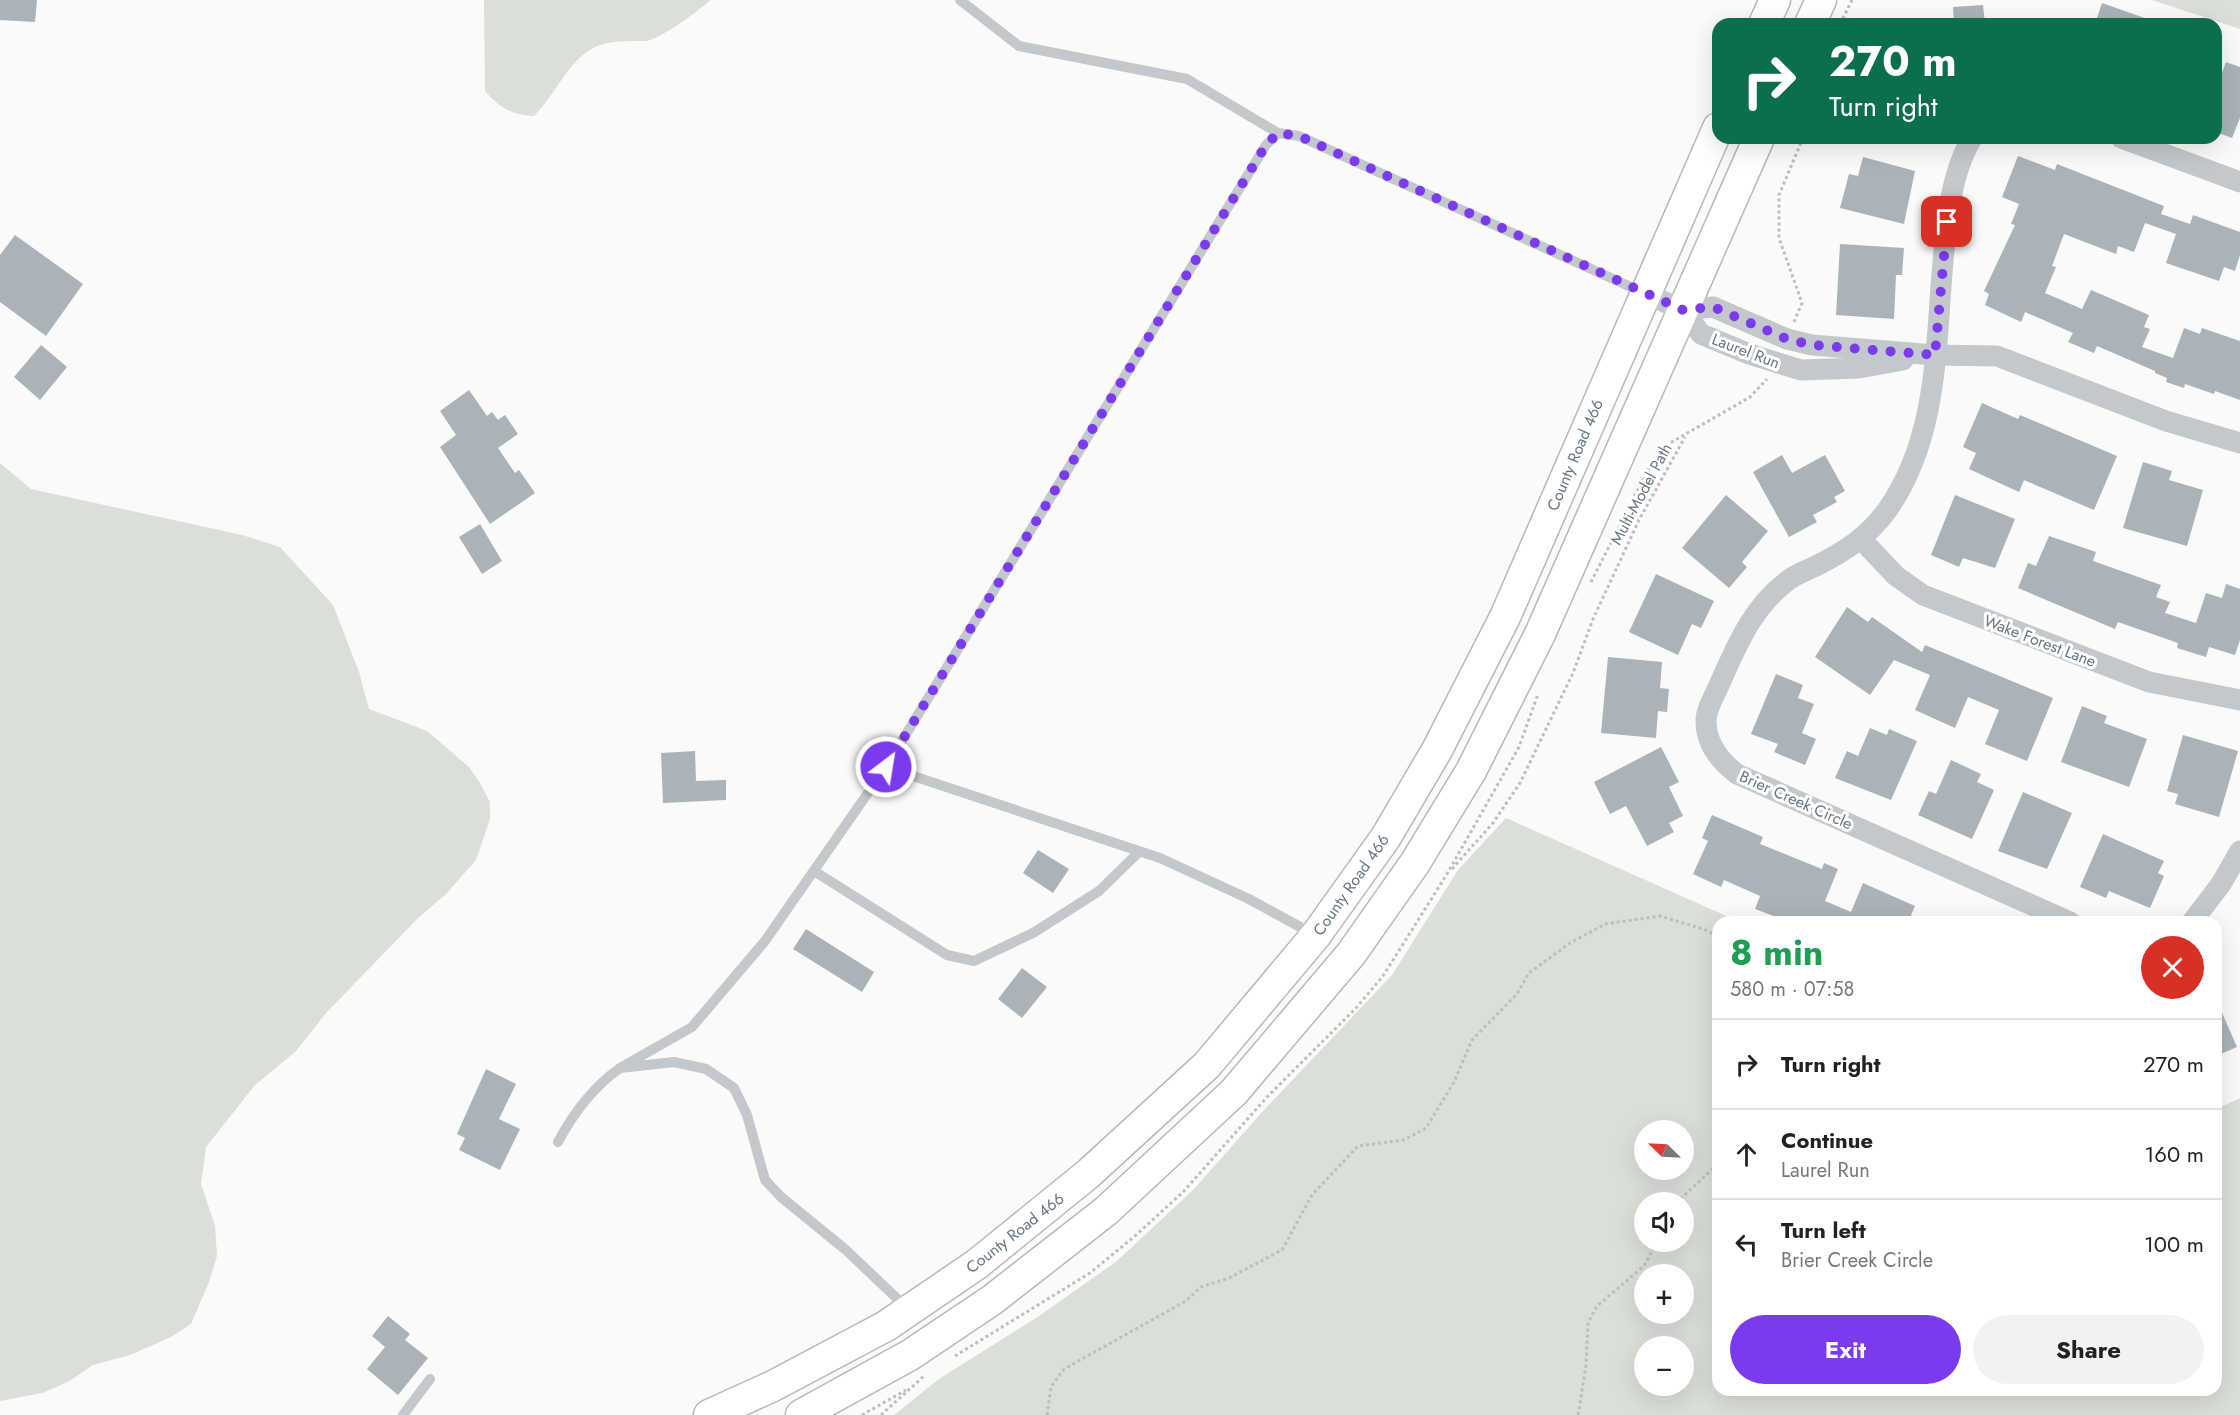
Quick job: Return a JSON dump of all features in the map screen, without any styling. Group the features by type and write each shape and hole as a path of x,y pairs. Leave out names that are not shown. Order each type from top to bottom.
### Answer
{"main road":[{"path":"1767,18 1775,0"},
{"path":"1813,18 1821,0"},
{"name":"County Road 466","path":"709,1415 783,1381 886,1326 977,1264 1088,1174 1198,1073 1316,935 1386,837 1437,750 1505,617 1644,293 1712,141"},
{"path":"801,1415 910,1354 992,1300 1106,1211 1234,1092 1351,954 1409,872 1471,771 1540,634 1756,144"},
{"path":"1316,935 1327,947 1328,966 1317,994"}],"street":[{"name":"Brier Creek Circle","path":"1969,144 1962,159 1949,202 1929,412 1914,462 1889,507 1873,530 1847,550 1787,580 1752,617 1709,707 1706,721 1720,762 1737,774 2056,916"},
{"path":"2137,144 2240,182"},
{"path":"1644,293 1683,310"},
{"name":"Laurel Run","path":"1683,310 1713,307 1787,339 1828,347 1935,355 1997,356 2166,421 2240,443"},
{"name":"Laurel Run","path":"1683,310 1701,334 1777,364 1801,370 1859,368 1935,355"},
{"name":"Wake Forest Lane","path":"1861,539 1896,576 1923,596 2149,682 2240,700"},
{"path":"2197,916 2221,885 2240,851"}],"lane":[{"path":"960,0 1019,46 1187,79 1278,133 1299,136 1644,293"},
{"path":"558,1142 568,1123 600,1082 692,1027 765,941 886,767 1266,145 1278,133"},
{"path":"886,767 1140,852 1249,899 1316,935"},
{"path":"814,871 947,955 974,961 1033,933 1099,891 1140,852"},
{"path":"620,1068 674,1062 706,1070 734,1088 747,1115 765,1180 781,1197 846,1250 910,1310"},
{"path":"403,1415 430,1379"}],"path":[{"path":"1843,18 1852,0"},
{"path":"1787,339 1802,303 1779,238 1779,195 1800,144"},
{"name":"Multi-Model Path","path":"1447,874 1493,823 1520,783 1573,674 1593,619 1639,520 1685,435 1750,397 1777,364"},
{"path":"1047,1415 1051,1387 1064,1369 1186,1300 1201,1287 1229,1278 1282,1250 1312,1195 1358,1146 1404,1140 1426,1128 1454,1082 1472,1040 1517,994 1529,973 1570,942 1605,924 1660,916 1712,934"},
{"path":"1688,1192 1712,1170"},
{"path":"1578,1415 1586,1366 1588,1323 1597,1306 1644,1266 1652,1252"},
{"path":"862,1415 910,1387 881,1415"}],"shaded area":[{"path":"484,0 710,0 679,24 651,40 607,43 585,53 569,69 549,99 534,116 519,114 507,109 485,91"},
{"path":"2152,0 2240,0 2240,29 2222,23 2222,18 2207,18"},
{"path":"0,463 31,489 242,535 280,547 333,605 359,672 369,709 427,731 469,767 490,802 490,819 476,860 446,894 418,918 327,1012 295,1052 255,1085 206,1147 201,1184 215,1226 217,1256 209,1282 191,1324 171,1337 130,1355 93,1365 68,1382 42,1393 0,1401"},
{"path":"1506,818 1726,916 1712,916 1712,1396 2222,1396 2222,1106 2240,1098 2240,1415 894,1415 939,1379 1039,1316 1117,1261 1193,1190 1264,1110 1392,975 1458,870"}],"building":[{"path":"0,0 37,0 35,22 0,20"},
{"path":"2102,3 2145,18 2097,18"},
{"path":"1983,5 1984,18 1954,18 1953,7"},
{"path":"2226,62 2240,67 2240,118 2232,138 2222,134 2222,73"},
{"path":"2018,156 2055,170 2057,164 2164,206 2161,214 2190,224 2193,215 2240,232 2240,255 2235,271 2224,267 2219,281 2166,263 2176,234 2145,223 2134,252 2118,246 2116,254 2064,234 2052,266 2056,267 2045,293 2082,309 2091,290 2149,315 2144,327 2150,329 2142,347 2173,358 2184,328 2200,334 2202,328 2240,341 2240,400 2215,391 2214,394 2185,384 2184,388 2166,382 2167,378 2155,371 2097,346 2094,353 2068,342 2073,333 2025,312 2021,322 1985,305 1989,294 1984,291 2015,225 2011,224 2019,204 2002,197"},
{"path":"1863,157 1915,171 1904,224 1840,208 1849,174 1858,176"},
{"path":"15,235 83,284 46,336 0,302 0,255"},
{"path":"1840,244 1904,248 1902,275 1896,275 1894,319 1836,315"},
{"path":"41,345 67,367 40,400 14,377"},
{"path":"469,390 487,416 492,412 498,420 505,415 518,434 498,448 515,473 519,470 535,493 490,524 440,447 456,435 440,411"},
{"path":"1982,403 2018,419 2020,415 2117,456 2094,510 2024,480 2019,492 1969,469 1976,453 1963,447"},
{"path":"1782,455 1792,473 1825,455 1845,491 1834,497 1837,502 1813,515 1817,522 1789,537 1753,472"},
{"path":"2143,462 2172,471 2169,480 2203,490 2187,546 2123,528"},
{"path":"1726,495 1768,531 1742,562 1747,567 1729,588 1682,548"},
{"path":"1955,495 2015,519 1995,568 1963,558 1959,567 1931,555"},
{"path":"480,524 502,561 482,574 459,537"},
{"path":"2049,536 2096,552 2093,561 2161,585 2156,597 2170,602 2165,613 2196,623 2206,593 2222,598 2226,584 2240,589 2240,640 2235,655 2209,647 2206,657 2177,648 2178,643 2118,622 2115,629 2018,588 2028,563 2036,566"},
{"path":"1656,574 1714,601 1701,628 1692,624 1678,655 1629,632"},
{"path":"1847,607 1868,622 1872,617 1922,652 1925,645 2053,698 2027,761 1985,744 1999,710 1968,697 1955,728 1915,710 1930,675 1894,660 1870,695 1815,657"},
{"path":"1608,657 1662,662 1660,688 1669,689 1667,712 1658,711 1656,738 1601,733"},
{"path":"1776,674 1803,685 1798,698 1814,704 1802,733 1816,739 1805,765 1774,752 1778,744 1751,734"},
{"path":"2082,706 2107,716 2104,723 2147,739 2129,787 2061,762"},
{"path":"1870,728 1887,735 1889,729 1917,741 1891,800 1835,778 1847,751 1858,756"},
{"path":"2183,735 2238,751 2219,817 2175,804 2178,794 2167,791"},
{"path":"1661,747 1679,782 1669,787 1683,816 1669,823 1674,832 1647,846 1626,806 1610,814 1594,782"},
{"path":"695,751 696,781 726,780 726,800 663,803 661,753"},
{"path":"1951,760 1981,774 1977,782 1994,790 1972,839 1918,815 1929,791 1936,794"},
{"path":"2023,792 2072,813 2047,869 1998,851"},
{"path":"1712,815 1763,837 1760,844 1822,869 1824,863 1838,869 1825,901 1851,912 1863,883 1915,906 1911,916 1773,916 1755,909 1760,896 1724,880 1721,887 1693,874 1708,841 1702,838"},
{"path":"2103,834 2164,861 2158,873 2164,876 2150,908 2109,891 2106,898 2080,887"},
{"path":"1038,850 1069,869 1053,893 1023,873"},
{"path":"806,929 874,972 862,992 793,949"},
{"path":"1022,968 1047,987 1022,1018 998,999"},
{"path":"2222,1013 2237,1047 2222,1053"},
{"path":"486,1069 516,1084 499,1119 520,1129 500,1170 459,1150 465,1138 457,1134"},
{"path":"388,1316 410,1334 405,1340 428,1358 398,1395 367,1369 385,1347 372,1336"}],"route":[{"path":"886,767 1266,145 1278,133 1299,136 1683,310 1713,307 1787,339 1812,345 1935,355 1947,222"}]}
